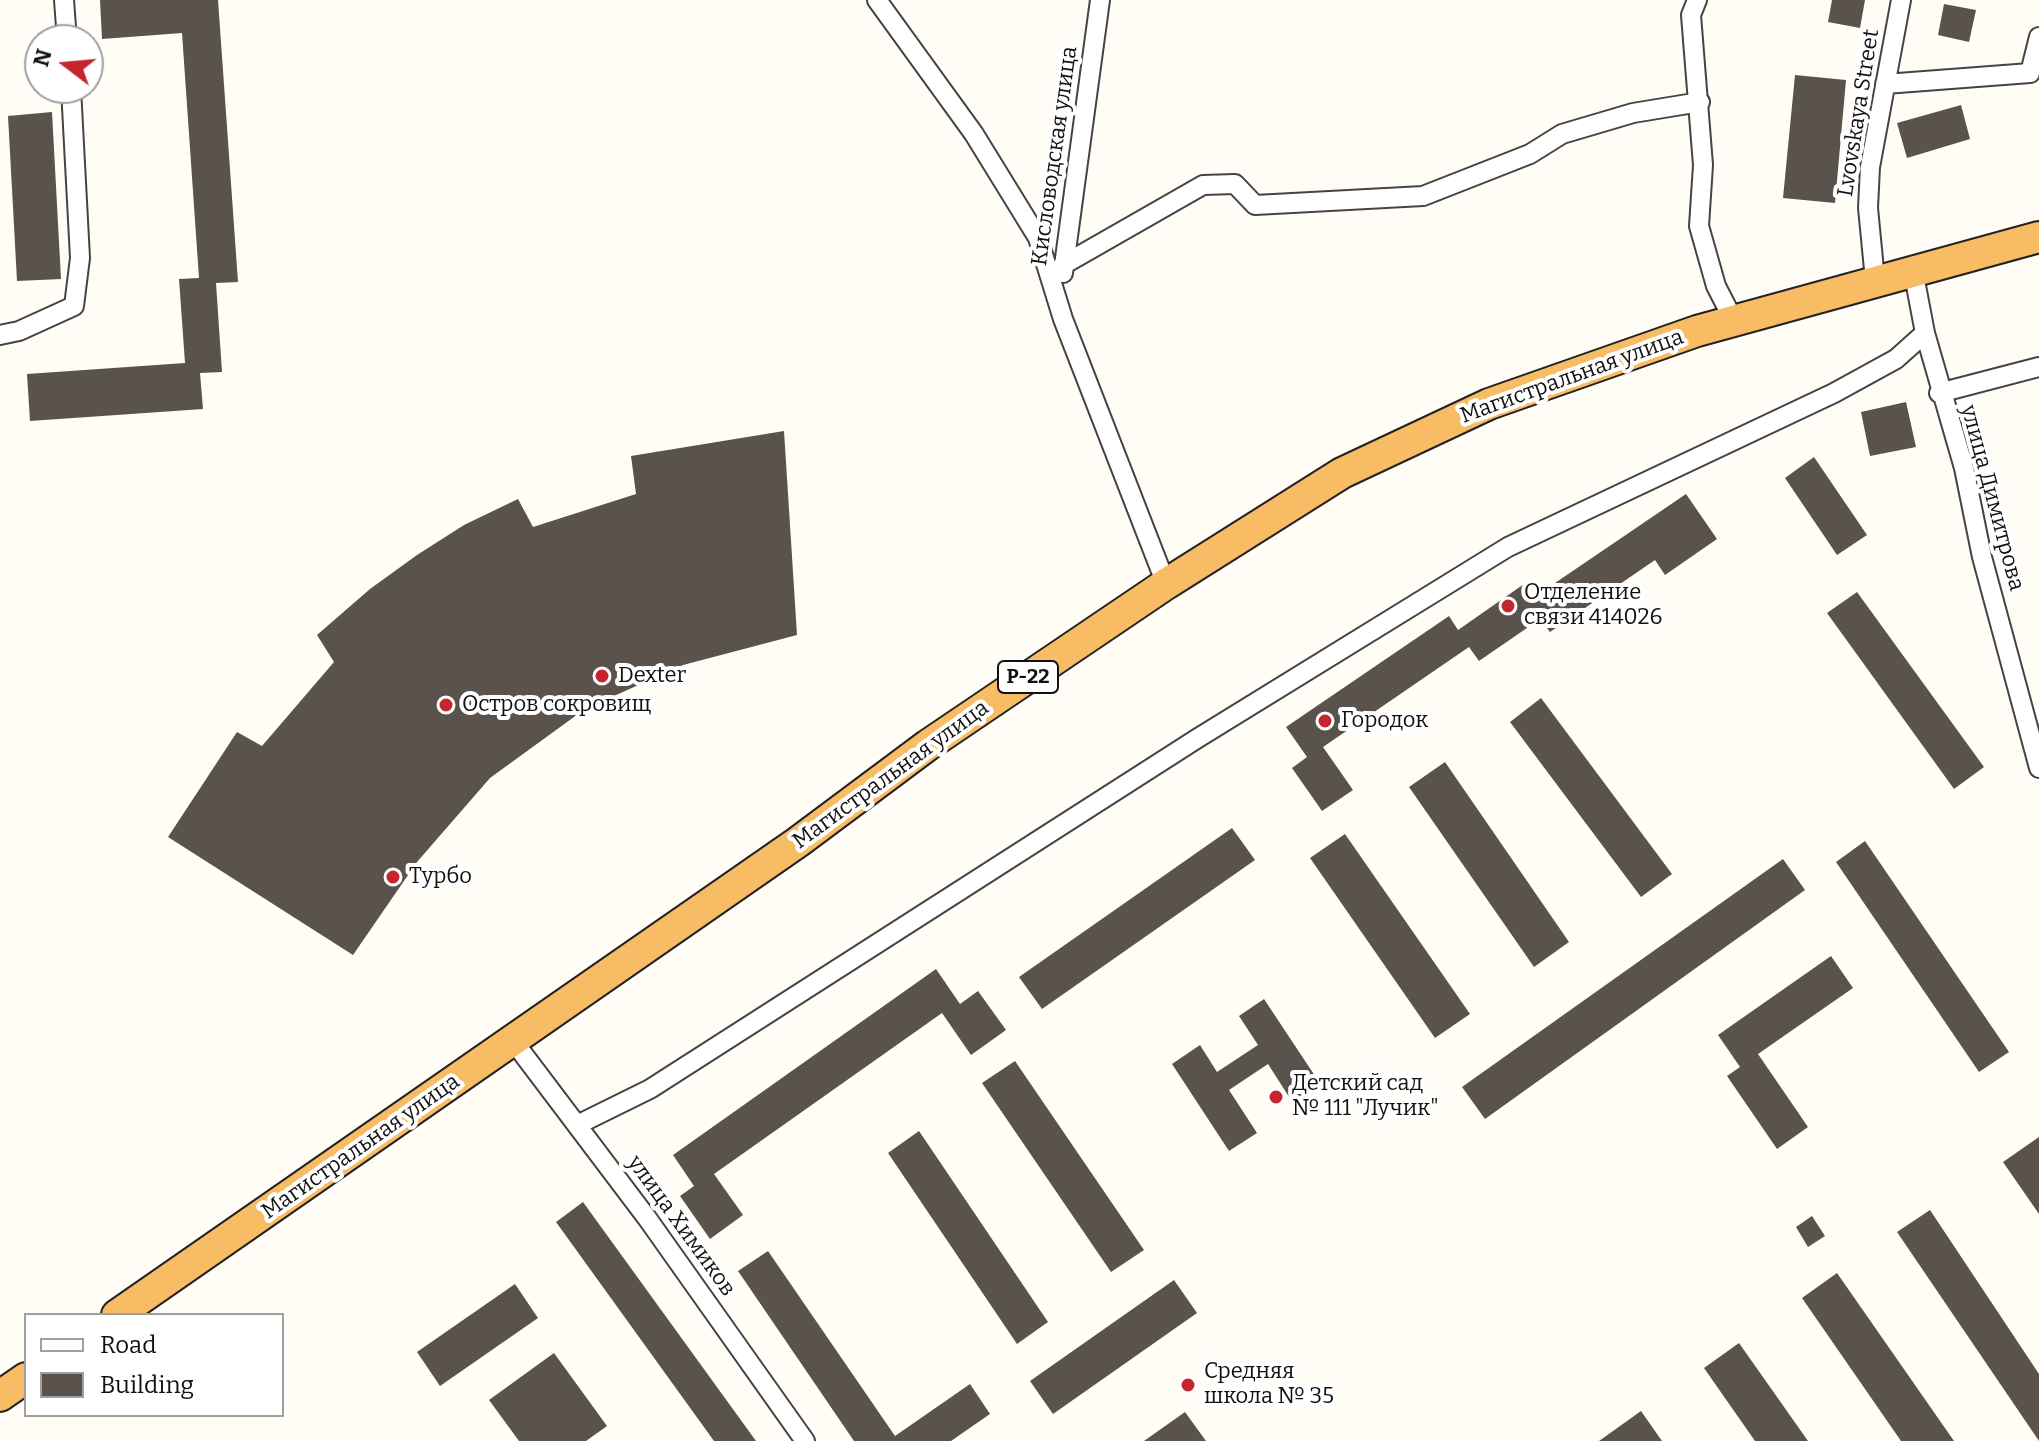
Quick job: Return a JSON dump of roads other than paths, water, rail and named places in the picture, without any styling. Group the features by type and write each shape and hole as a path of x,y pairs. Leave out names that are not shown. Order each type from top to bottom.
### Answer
{"highway":[{"name":"Магистральная улица","path":"120,1313 514,1042 798,842 928,745 1166,584 1342,473 1489,404 1734,321 2039,237"},
{"path":"0,1396 24,1379"}],"street":[{"path":"64,0 66,24"},
{"path":"877,0 974,134 1038,238 1063,319 1166,584"},
{"name":"Кисловодская улица","path":"1063,319 1063,265 1100,0"},
{"path":"1697,0 1691,15 1703,165 1699,226 1716,286 1734,321"},
{"name":"Lvovskaya Street","path":"1875,280 1868,208 1870,167 1901,0"},
{"path":"1885,84 2030,73 2039,37"},
{"path":"1063,265 1203,185 1235,184 1255,205 1423,196 1530,154 1562,134 1633,113 1700,102"},
{"path":"0,335 19,331 74,306 80,258 72,104"},
{"name":"улица Димитрова","path":"1913,270 1925,333 1937,369 1939,393 1964,468 1982,557 2039,768"},
{"path":"577,1125 650,1089 1185,747 1508,547 1834,393 1896,359 1925,333"},
{"path":"1939,393 2039,367"},
{"name":"улица Химиков","path":"514,1042 805,1441"}],"place":[{"name":"Отделение связи 414026","path":"1508,606"},
{"name":"Dexter","path":"602,676"},
{"name":"Остров сокровищ","path":"446,705"},
{"name":"Городок","path":"1325,721"},
{"name":"Турбо","path":"393,877"},
{"name":"Детский сад № 111 \"Лучик\"","path":"1276,1097"},
{"name":"Средняя школа № 35","path":"1188,1385"}]}
